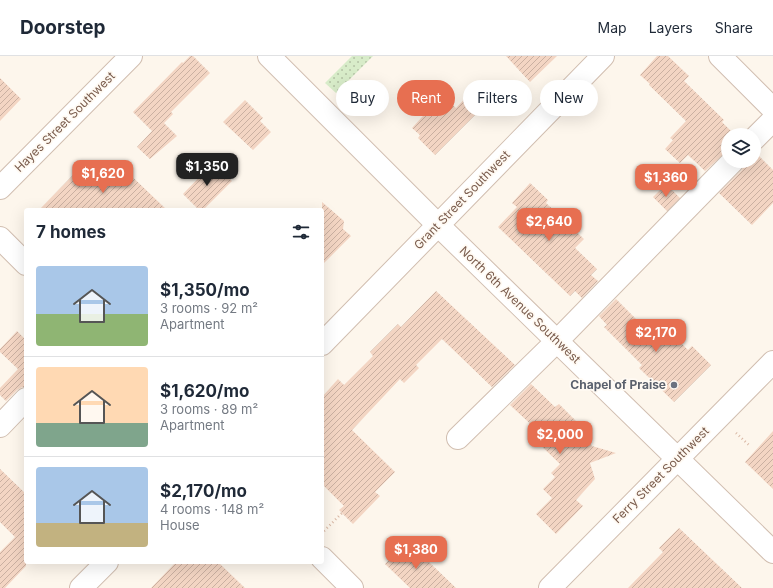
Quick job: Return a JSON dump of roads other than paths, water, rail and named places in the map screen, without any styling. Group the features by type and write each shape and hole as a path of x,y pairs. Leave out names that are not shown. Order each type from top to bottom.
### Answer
{"street":[{"name":"Hayes Street Southwest","path":"0,188 131,56"},
{"name":"North 6th Avenue Southwest","path":"269,56 438,225 773,552"},
{"name":"Grant Street Southwest","path":"324,342 603,56"},
{"path":"720,56 773,109"},
{"path":"761,132 773,120"},
{"path":"458,438 557,341 726,168"},
{"path":"0,238 24,262"},
{"name":"Ferry Street Southwest","path":"550,588 773,362"},
{"path":"0,426 24,401"},
{"path":"324,560 352,588"},
{"path":"80,588 105,564"}],"place":[{"name":"Chapel of Praise","path":"674,385"}]}
